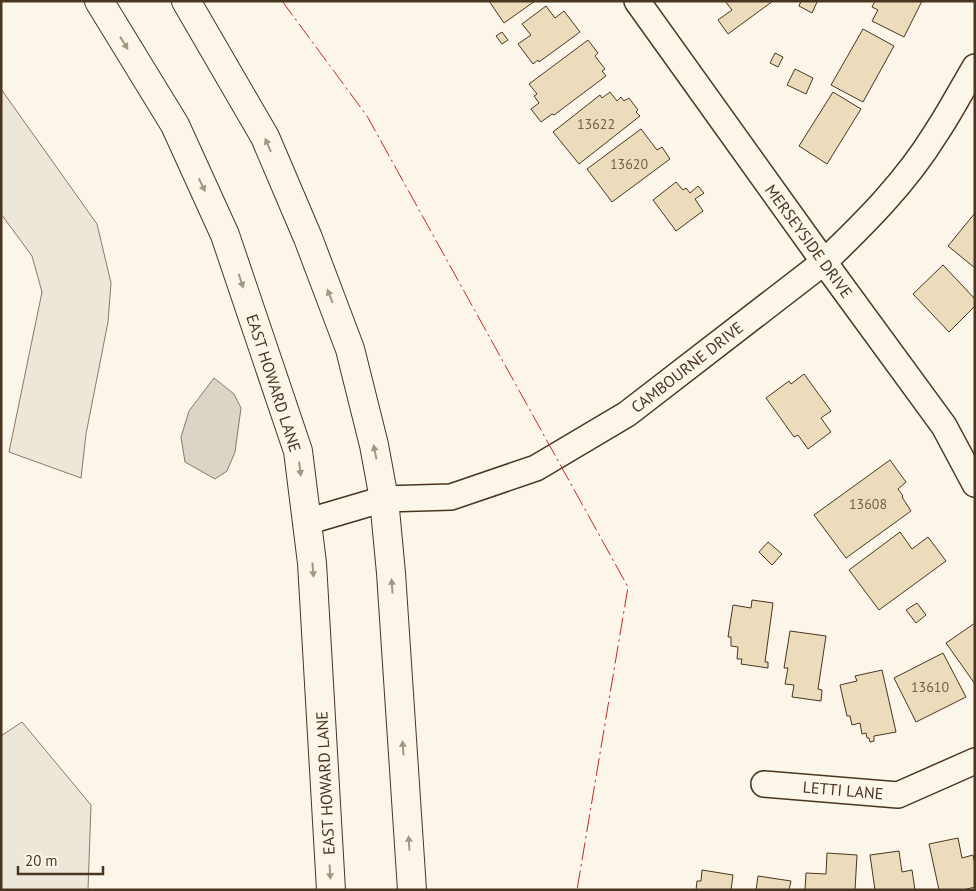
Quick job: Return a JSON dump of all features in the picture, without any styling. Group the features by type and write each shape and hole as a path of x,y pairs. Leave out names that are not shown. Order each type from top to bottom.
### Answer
{"main road":[{"name":"EAST HOWARD LANE","path":"99,1 175,124 229,244 298,451 312,563 331,890"},
{"path":"186,1 264,137 308,238 350,349 374,446 384,500 391,573 412,890"}],"street":[{"name":"MERSEYSIDE DRIVE","path":"637,1 944,426 975,484"},
{"name":"CAMBOURNE DRIVE","path":"306,522 384,500 452,497 536,468 627,414 824,262 895,190 936,134 975,67"},
{"name":"LETTI LANE","path":"764,784 898,795 975,761"}],"shaded area":[{"path":"1,89 97,224 111,283 108,322 86,434 81,478 9,452 42,292 32,256 1,214"},
{"path":"214,378 234,394 241,408 235,452 227,471 215,479 185,462 181,437 189,411"},
{"path":"22,722 91,805 88,890 1,890 1,736"}],"building":[{"path":"489,1 535,1 504,23"},
{"path":"725,1 773,1 728,34 718,20 732,10"},
{"path":"801,1 817,2 812,13 799,6"},
{"path":"875,1 922,1 904,37 872,21 878,10 872,7"},
{"path":"546,6 555,18 564,11 580,32 539,62 538,60 533,64 518,44 531,35 522,24"},
{"path":"863,29 894,46 863,102 831,85"},
{"path":"502,32 508,40 502,44 496,36"},
{"path":"588,40 598,53 595,56 605,69 602,71 606,76 554,115 552,114 541,122 531,109 539,103 534,96 537,94 529,84"},
{"path":"775,53 783,57 778,67 770,63"},
{"path":"795,69 813,78 806,94 787,85"},
{"path":"610,92 617,101 621,97 624,101 629,98 640,116 579,164 553,132 600,95 602,98"},
{"path":"833,92 861,109 827,164 799,146"},
{"path":"641,129 657,150 662,147 670,159 612,202 587,169"},
{"path":"676,182 683,190 686,188 690,193 698,186 704,193 695,199 703,211 676,231 653,200"},
{"path":"975,213 975,268 948,246"},
{"path":"943,265 975,299 975,306 949,332 913,294"},
{"path":"804,374 831,411 821,418 831,432 808,449 798,435 794,437 766,398 789,381 791,384"},
{"path":"890,460 906,482 898,489 911,511 846,558 814,515"},
{"path":"900,532 912,549 928,537 946,561 879,610 849,570"},
{"path":"768,542 782,554 772,565 759,552"},
{"path":"752,600 773,603 765,662 768,662 768,668 741,664 742,659 737,659 738,647 731,646 731,637 728,637 733,605 751,608"},
{"path":"917,603 926,615 916,623 906,610"},
{"path":"975,623 975,684 946,643"},
{"path":"790,631 826,636 818,689 822,690 821,701 792,697 794,685 785,684 788,668 784,668"},
{"path":"943,653 966,697 916,722 894,678"},
{"path":"882,670 896,732 874,736 874,741 870,742 866,733 862,734 860,723 852,725 850,716 847,716 840,685 857,681 855,676"},
{"path":"958,838 962,858 973,855 975,887 963,890 939,890 929,844"},
{"path":"899,851 902,872 912,870 915,890 875,890 870,855"},
{"path":"827,853 857,855 855,890 805,890 806,873 826,874"},
{"path":"702,870 733,875 731,890 696,890 697,881 701,881"},
{"path":"758,876 791,881 789,890 756,890"}],"power":[{"path":"282,1 367,116 628,587 577,890"}]}
